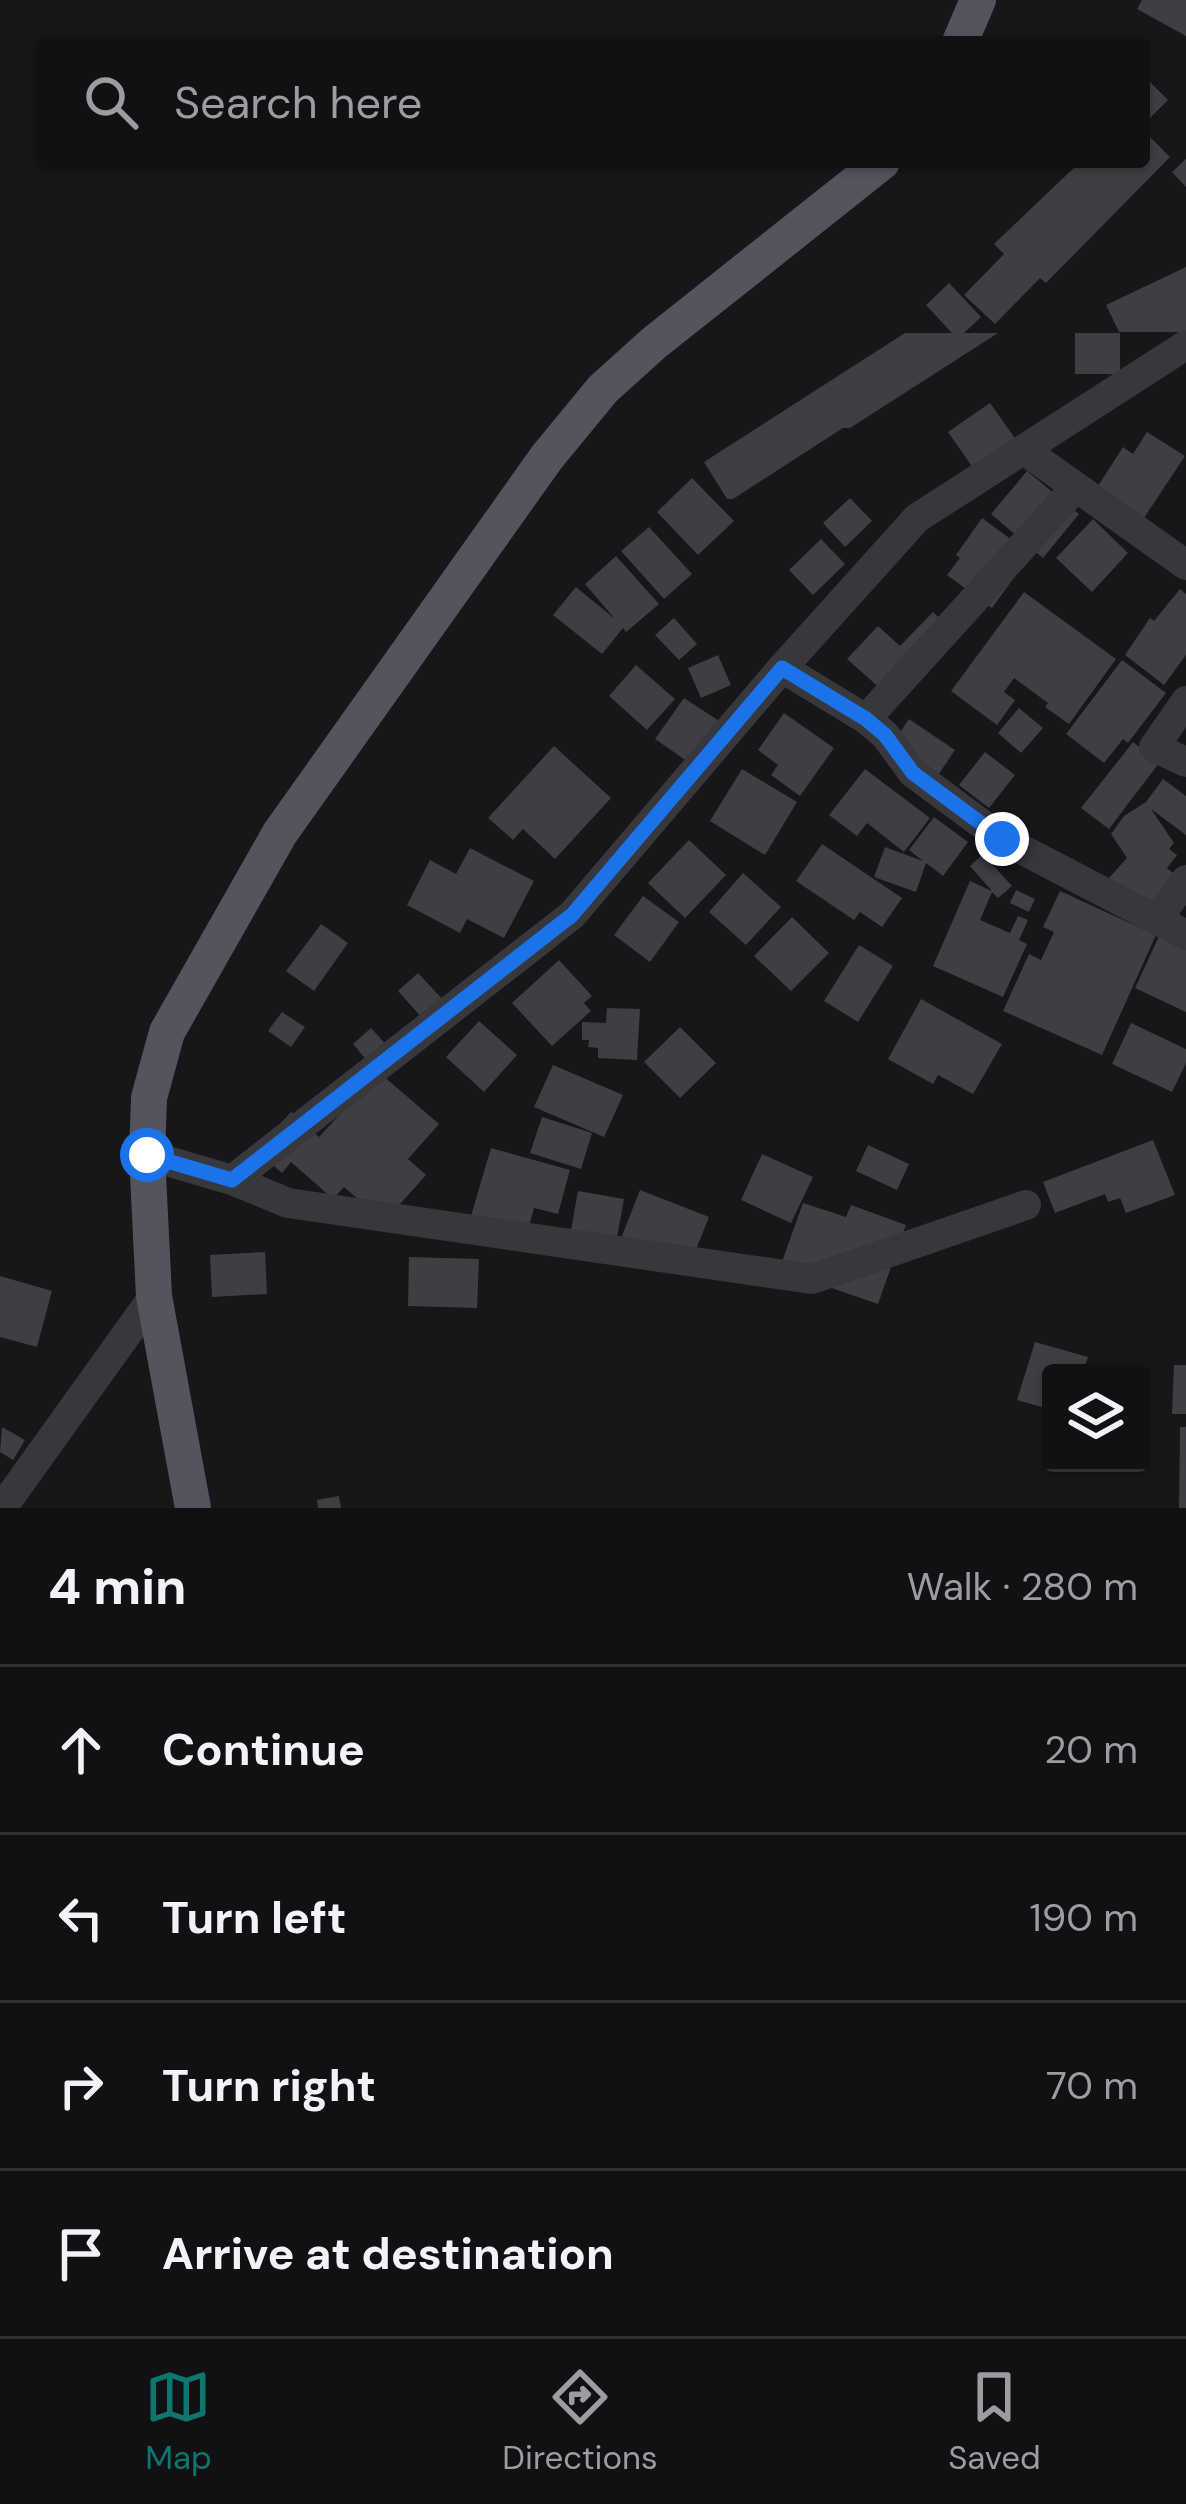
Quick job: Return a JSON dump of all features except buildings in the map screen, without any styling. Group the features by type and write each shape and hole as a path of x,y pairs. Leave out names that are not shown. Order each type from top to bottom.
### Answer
{"main road":[{"path":"963,36 978,0"},
{"path":"193,1508 154,1296 148,1098 167,1032 280,833 548,457 603,389 874,168"}],"street":[{"path":"232,1180 572,915 916,518 1186,345"},
{"path":"1024,450 1186,565"},
{"path":"866,719 1076,487"},
{"path":"782,668 866,719 885,735 913,773 1002,839 1186,935"},
{"path":"1186,701 1154,747 1186,762"},
{"path":"1156,920 1186,880"},
{"path":"147,1155 232,1180 288,1203 812,1279 1026,1205"},
{"path":"2,1508 154,1296"}],"route":[{"path":"147,1155 232,1180 572,915 782,668 866,719 885,735 913,773 1002,839"}]}
